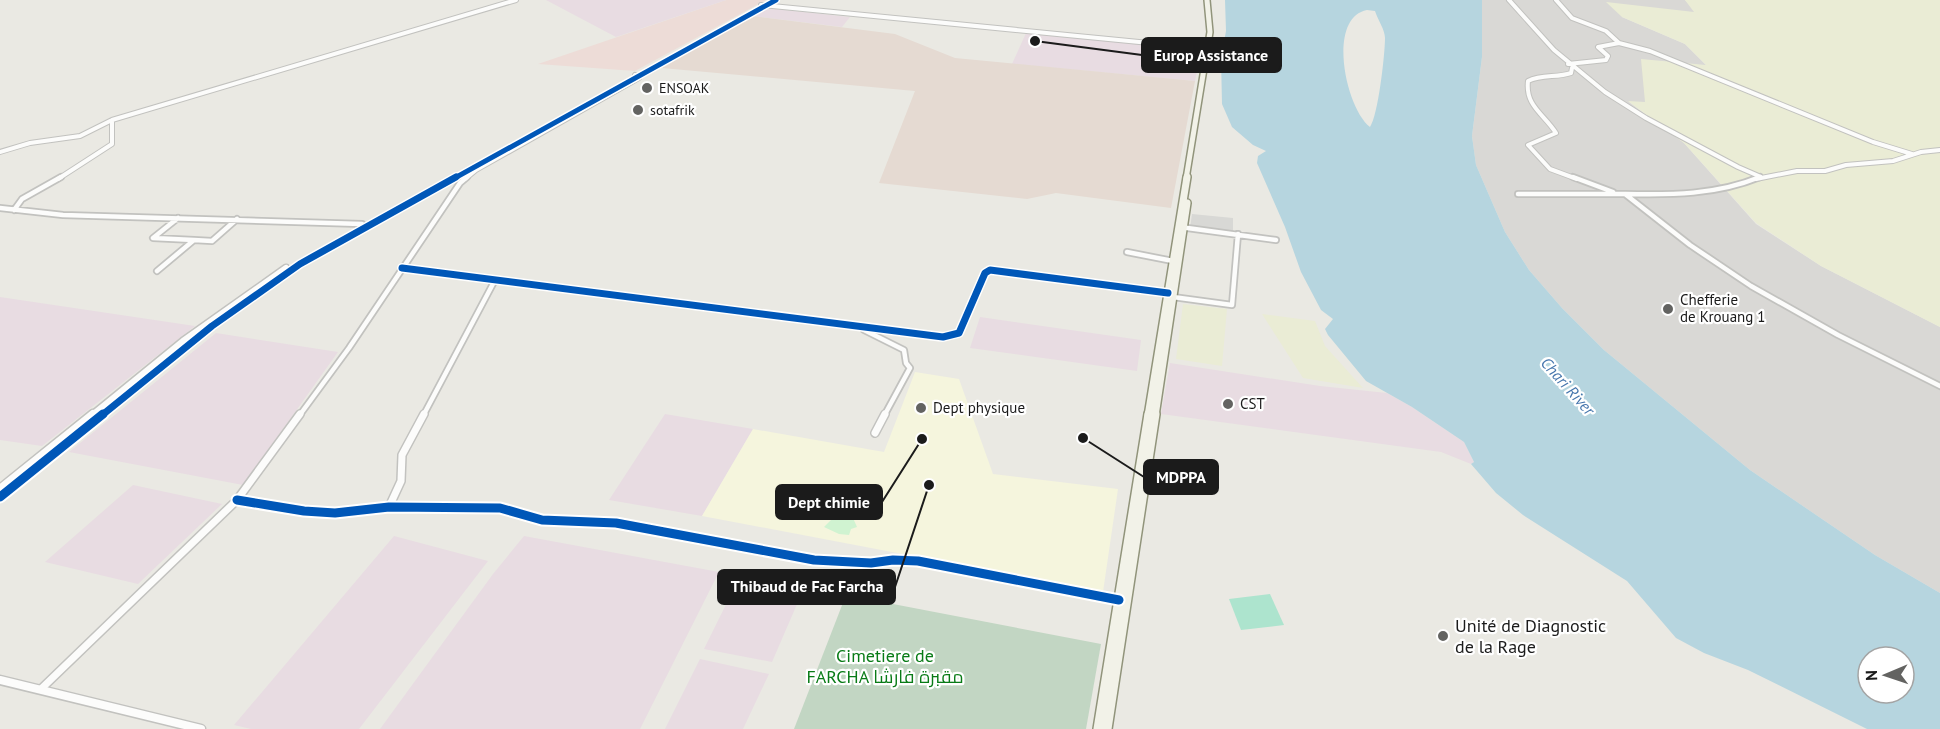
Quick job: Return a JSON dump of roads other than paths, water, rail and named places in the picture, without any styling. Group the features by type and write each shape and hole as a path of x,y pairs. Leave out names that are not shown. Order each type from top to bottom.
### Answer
{"main road":[{"path":"1107,729 1134,528 1214,22 1209,0"},
{"path":"1171,295 1173,261 1181,227"},
{"path":"1098,729 1119,600 1134,528"}],"street":[{"path":"0,152 30,143 80,136 112,120 516,0"},
{"path":"763,6 771,0"},
{"path":"0,497 212,326 291,270 341,240 776,0"},
{"path":"1509,0 1537,35 1570,66 1645,118 1672,130 1733,165 1761,177"},
{"path":"1556,0 1572,18 1606,31 1619,43 1660,55 1720,82 1873,142 1912,154"},
{"path":"763,6 1209,49"},
{"path":"1570,66 1606,60 1608,56 1598,47 1619,43"},
{"path":"1570,66 1571,72 1564,76 1541,76 1528,81 1527,94 1533,110 1549,122 1556,133 1528,145 1550,169 1617,194"},
{"path":"0,489 204,325 264,282 362,224 637,76"},
{"path":"42,689 237,500 349,348 402,267 456,189 467,177 634,81 637,76"},
{"path":"14,210 22,199 76,169 112,144 112,120"},
{"path":"1518,194 1684,195 1739,186 1761,177 1893,161 1912,154 1940,150"},
{"path":"1625,194 1690,245 1750,286 1838,335 1940,386"},
{"path":"0,208 63,215 362,224"},
{"path":"178,218 153,238 212,241 237,219"},
{"path":"1181,227 1276,240"},
{"path":"402,267 934,336 959,333 985,273 990,270 1232,305 1238,234"},
{"path":"157,271 194,240"},
{"path":"1127,252 1173,261"},
{"path":"389,507 401,481 402,455 495,280"},
{"path":"857,327 904,350 906,363 910,368 875,433"},
{"path":"237,500 304,511 335,513 389,507 500,508 542,520 616,524 814,560 871,563 893,560 912,561 1119,600"},
{"path":"0,680 201,729"}],"water":[{"name":"Chari River","path":"1225,0 1482,0 1482,57 1472,136 1476,165 1505,232 1529,270 1562,308 1604,350 1750,470 1875,555 1940,593 1940,729 1867,729 1748,670 1704,653 1676,638 1627,581 1523,515 1496,493 1471,464 1474,462 1464,442 1412,407 1366,381 1325,329 1333,319 1321,310 1301,272 1285,227 1257,163 1258,156 1266,151 1253,145 1232,127 1222,104 1221,58 1226,31","holes":["1367,10 1375,11 1385,38 1378,98 1370,127 1361,117 1348,84 1344,65 1344,46 1347,29 1354,17"]}],"place":[{"name":"Europ Assistance","path":"1035,41"},
{"name":"ENSOAK","path":"647,88"},
{"name":"sotafrik","path":"638,110"},
{"name":"Chefferie de Krouang 1","path":"1668,309"},
{"name":"CST","path":"1228,404"},
{"name":"Dept physique","path":"921,408"},
{"name":"MDPPA","path":"1083,438"},
{"name":"Dept chimie","path":"922,439"},
{"name":"Thibaud de Fac Farcha","path":"929,485"},
{"name":"Unité de Diagnostic de la Rage","path":"1443,636"}],"park label":[{"name":"Cimetiere de FARCHA مقبرة فارشا","path":"885,666"}]}
